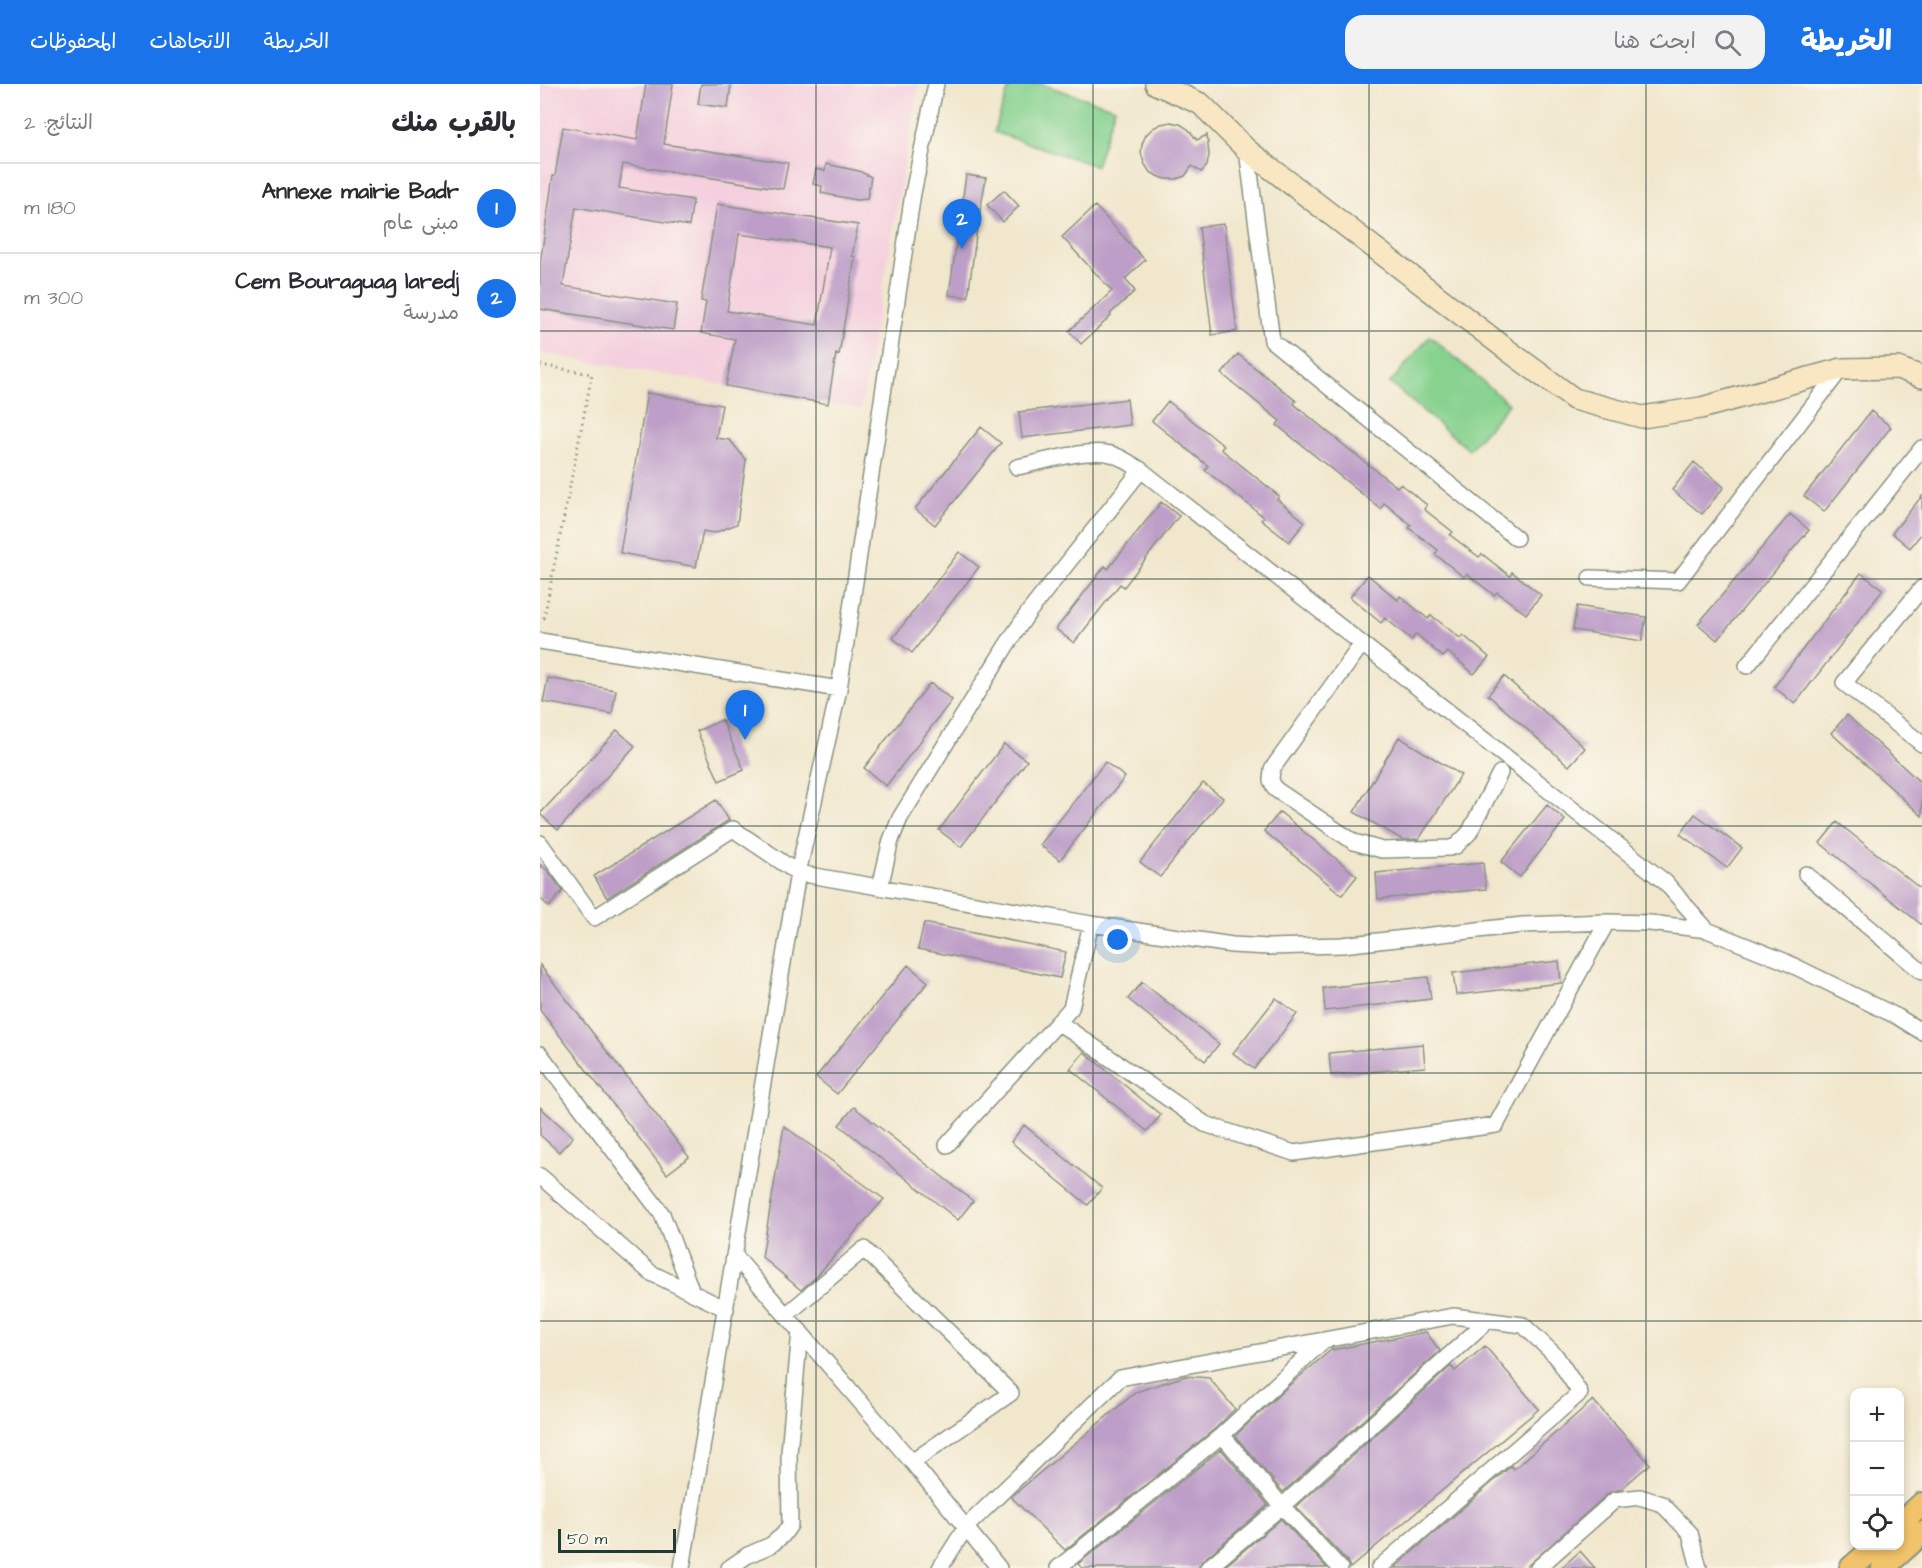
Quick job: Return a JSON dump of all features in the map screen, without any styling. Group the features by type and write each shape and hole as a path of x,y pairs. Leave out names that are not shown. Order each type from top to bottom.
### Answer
{"main road":[{"path":"1156,84 1201,104 1247,150 1574,399 1642,417 1701,408 1841,369 1898,368 1922,377"},
{"path":"1904,1520 1922,1504"},
{"path":"1883,1568 1922,1533"},
{"path":"1851,1568 1871,1550"}],"street":[{"path":"682,1568 798,873 839,689 913,193 936,84"},
{"path":"1247,150 1272,342 1516,538"},
{"path":"1590,578 1678,581 1841,369"},
{"path":"1748,666 1922,448"},
{"path":"1017,466 1096,453 1114,455 1141,470 1665,882 1707,930"},
{"path":"880,887 891,840 900,818 1006,646 1040,596 1141,470"},
{"path":"1922,588 1844,683 1922,744"},
{"path":"540,641 839,689"},
{"path":"1362,644 1272,770 1271,780 1275,789 1363,846 1382,850 1450,848 1461,843 1469,833 1500,773"},
{"path":"540,843 594,918 733,829 798,873 1090,924 1232,945 1306,947 1379,942 1523,926 1650,922 1707,930 1784,961 1898,1017 1922,1032"},
{"path":"1806,874 1922,972"},
{"path":"1058,1022 1205,1124 1294,1153 1496,1125 1607,922"},
{"path":"947,1146 1071,1008 1090,924"},
{"path":"540,1054 663,1214 692,1292"},
{"path":"540,1176 651,1273 726,1309"},
{"path":"786,1315 864,1249 1011,1393 912,1462"},
{"path":"735,1255 912,1462 999,1568"},
{"path":"940,1568 966,1527 1120,1378 1453,1316 1523,1325 1556,1356 1580,1393 1379,1568"},
{"path":"1208,1568 1282,1506 1487,1322"},
{"path":"729,1568 748,1555 771,1545 783,1535 789,1525 789,1453 800,1331"},
{"path":"1058,1568 1222,1435 1325,1339"},
{"path":"1222,1435 1282,1506 1340,1568"},
{"path":"1538,1568 1616,1500 1640,1497 1662,1504 1690,1533 1699,1568"}],"path":[{"path":"540,365 592,374 544,618 540,617"}],"shaded area":[{"path":"540,84 919,84 861,409 540,353"}],"green space":[{"path":"1010,84 1041,84 1115,108 1096,166 994,132"},
{"path":"1430,336 1509,404 1469,450 1390,383"}],"building":[{"path":"646,84 673,84 664,144 788,163 783,189 623,164 619,188 693,200 689,226 576,207 563,286 677,304 673,330 540,309 540,264 563,127 637,140"},
{"path":"701,84 731,84 728,108 698,104"},
{"path":"1171,122 1188,129 1197,140 1207,135 1209,155 1207,166 1201,172 1192,166 1185,176 1166,179 1149,171 1144,163 1141,153 1146,135 1153,128"},
{"path":"826,164 859,171 871,177 867,199 856,200 821,193 822,186 813,184 816,169 825,171"},
{"path":"966,175 986,178 968,297 949,295"},
{"path":"1004,190 1019,206 1003,222 987,205"},
{"path":"717,204 858,225 839,355 836,354 828,404 726,386 735,339 701,333 706,302 701,301","holes":["739,234 830,247 817,325 727,311"]},
{"path":"1095,206 1145,260 1125,279 1135,291 1081,344 1069,331 1112,291 1062,237"},
{"path":"1224,224 1237,331 1212,335 1199,227"},
{"path":"1238,354 1296,401 1294,404 1351,451 1397,487 1400,484 1427,505 1424,509 1453,532 1450,535 1479,557 1482,554 1510,576 1512,572 1541,595 1526,614 1497,592 1494,595 1467,574 1464,577 1435,554 1438,550 1409,528 1411,525 1384,503 1381,509 1277,425 1280,421 1222,374"},
{"path":"647,393 722,405 716,438 730,440 746,460 737,524 714,533 703,531 696,567 620,553"},
{"path":"1127,399 1130,425 1022,438 1019,412"},
{"path":"1168,401 1224,446 1221,449 1279,496 1277,499 1305,522 1289,542 1261,520 1264,517 1205,470 1208,466 1152,421"},
{"path":"1871,411 1891,427 1824,512 1804,496"},
{"path":"981,427 1001,443 935,525 915,509"},
{"path":"1694,462 1724,487 1702,514 1672,490"},
{"path":"1922,496 1922,533 1910,548 1892,533"},
{"path":"1161,502 1179,516 1124,587 1120,584 1074,643 1056,629 1105,566 1108,569"},
{"path":"1790,514 1809,530 1717,640 1698,624"},
{"path":"959,552 979,567 912,653 893,638"},
{"path":"1861,573 1883,590 1795,704 1774,687"},
{"path":"1368,575 1398,600 1400,596 1428,619 1431,615 1460,638 1463,635 1489,657 1474,674 1448,652 1443,657 1416,634 1412,640 1385,618 1381,623 1350,597"},
{"path":"1577,606 1646,617 1642,641 1573,630"},
{"path":"1504,676 1585,748 1569,766 1488,695"},
{"path":"548,678 616,690 612,714 543,702"},
{"path":"930,683 952,700 886,786 864,768"},
{"path":"1847,715 1922,784 1922,816 1831,733"},
{"path":"722,720 744,770 719,781 697,731"},
{"path":"617,730 635,746 558,830 540,814"},
{"path":"1399,737 1461,775 1419,839 1403,840 1354,812"},
{"path":"1004,744 1027,761 961,847 939,830"},
{"path":"1105,762 1125,777 1060,860 1040,845"},
{"path":"1203,783 1223,798 1160,877 1140,862"},
{"path":"716,800 729,820 607,898 594,876"},
{"path":"1547,805 1565,820 1520,877 1501,862"},
{"path":"1280,812 1357,876 1342,895 1264,831"},
{"path":"1695,814 1742,848 1727,868 1680,834"},
{"path":"1837,822 1922,890 1922,925 1820,843"},
{"path":"1483,863 1486,889 1378,899 1376,873"},
{"path":"540,864 563,891 549,907 540,898"},
{"path":"924,923 1066,952 1060,978 918,949"},
{"path":"1559,961 1561,983 1456,995 1453,973"},
{"path":"540,965 689,1157 667,1174 540,1010"},
{"path":"908,965 928,982 837,1094 816,1077"},
{"path":"1428,977 1431,999 1325,1011 1323,988"},
{"path":"1142,982 1219,1044 1205,1061 1128,999"},
{"path":"1276,998 1297,1014 1254,1069 1233,1053"},
{"path":"1423,1044 1425,1067 1331,1075 1329,1053"},
{"path":"1084,1052 1161,1115 1147,1131 1070,1069"},
{"path":"540,1107 573,1137 559,1152 540,1135"},
{"path":"854,1107 973,1201 958,1220 839,1125"},
{"path":"1024,1125 1102,1188 1088,1205 1011,1142"},
{"path":"784,1126 884,1199 815,1278 801,1290 762,1257"},
{"path":"1426,1332 1440,1351 1283,1492 1235,1436 1331,1350"},
{"path":"1485,1346 1539,1409 1350,1568 1347,1561 1296,1507 1451,1366 1455,1371"},
{"path":"1185,1376 1209,1378 1235,1409 1216,1428 1065,1550 1011,1497 1136,1392"},
{"path":"1593,1400 1650,1464 1621,1489 1609,1493 1525,1568 1394,1568 1511,1466 1514,1469"},
{"path":"1221,1449 1268,1505 1202,1561 1198,1568 1082,1568 1078,1564"},
{"path":"1281,1519 1327,1568 1223,1568"},
{"path":"1580,1551 1595,1568 1561,1568"}],"place":[{"name":"Cem Bouraguag laredj","path":"962,249"},
{"name":"Annexe mairie Badr","path":"745,740"}]}
